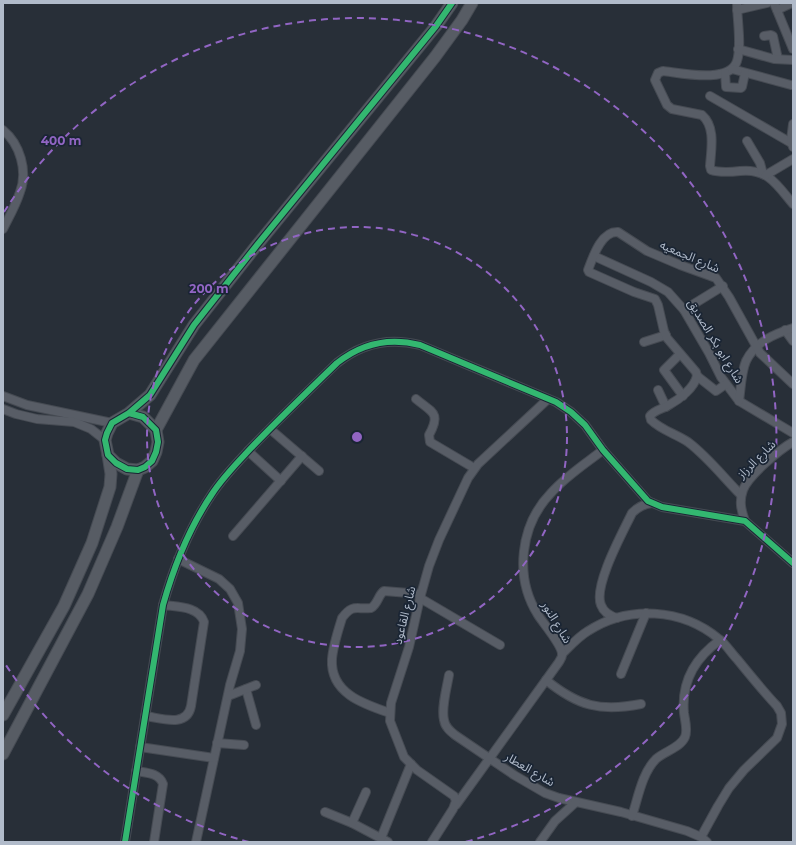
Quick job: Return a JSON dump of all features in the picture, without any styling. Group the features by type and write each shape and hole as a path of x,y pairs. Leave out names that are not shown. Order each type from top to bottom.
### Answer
{"street":[{"path":"3,715 64,606 92,543 110,487 111,474 105,440 106,433 112,423 129,413 150,394 194,326 257,245 439,22 452,3"},
{"path":"156,430 194,360 441,49 462,20 472,3"},
{"path":"745,73 741,88 726,86 729,71 738,60 737,6 766,3"},
{"path":"792,3 776,6 793,49"},
{"path":"764,36 773,36 778,59"},
{"path":"738,49 778,59 793,60"},
{"path":"790,86 745,73 729,71 711,75 663,71 658,73 656,80 667,106 676,111 702,115 710,124 712,138 711,170 732,172 750,170 764,174 779,187 793,204"},
{"path":"383,92 396,106"},
{"path":"710,96 780,135 793,145"},
{"path":"793,124 791,140 793,145"},
{"path":"3,130 8,134 17,147 22,169 20,192 3,229"},
{"path":"747,141 760,163 764,174"},
{"path":"764,174 793,159"},
{"path":"3,212 14,207"},
{"name":"شارع الجمعيه","path":"594,256 607,235 614,231 618,232 647,251 716,278 723,286 756,348 768,363 793,384"},
{"path":"594,256 588,270 589,272 657,301 666,335 670,342 696,372 697,376 716,391 726,384"},
{"name":"شارع ابو بكر الصديق","path":"594,256 660,286 679,303 684,310 726,384 739,401 793,433"},
{"path":"684,310 723,286"},
{"path":"739,401 746,362 751,353 771,335 789,329 793,341"},
{"path":"644,342 666,335"},
{"path":"125,842 163,605 170,581 188,535 212,494 230,470 270,428 345,357 367,346 391,341 410,342 424,346 564,407 578,418 590,431 603,450 652,503 662,507 745,520 793,563"},
{"path":"180,349 194,360"},
{"path":"680,354 664,370 683,396"},
{"path":"697,376 693,384 683,396 666,407 652,413 650,416 651,420 693,446 741,495"},
{"path":"658,390 666,407"},
{"path":"3,396 28,405 112,423"},
{"path":"416,399 434,414 436,418 429,435 430,442 474,468"},
{"name":"شارع القاعود","path":"456,805 454,796 411,764 404,756 393,729 390,713 391,703 409,647 420,596 429,566 439,540 468,478 474,468 548,399"},
{"path":"3,409 37,419 74,422 91,429 105,440"},
{"path":"3,754 88,594 115,533 138,470 149,464 155,457 158,442 156,430 142,417 129,413"},
{"path":"270,428 319,471"},
{"name":"شارع الرزاز","path":"745,520 741,508 741,495 745,486 781,449 793,442"},
{"name":"شارع النور","path":"456,805 559,662 562,654 560,646 537,614 531,601 524,573 525,544 534,517 541,504 550,493 603,450"},
{"path":"248,451 281,481"},
{"path":"108,455 122,466 138,470"},
{"path":"233,536 302,456"},
{"path":"618,618 610,616 600,605 599,597 604,576 632,513 644,504 652,503"},
{"path":"178,559 219,579 230,589 238,603 242,629 242,640 217,743 196,842"},
{"path":"390,713 360,701 345,692 338,685 334,676 332,658 342,618 346,612 352,608 371,608 384,591 420,596 500,645"},
{"path":"145,716 180,720 188,715 192,706 204,622 203,617 196,611 163,605"},
{"path":"562,654 587,632 602,623 618,618 646,613 662,614 683,619 707,630 720,640 776,706 781,713 782,724 777,738 744,770 729,788 718,806 704,840"},
{"path":"621,674 646,613"},
{"path":"632,816 642,785 650,768 662,754 678,745 684,738 686,729 684,700 685,688 694,665 701,656 720,640"},
{"name":"شارع العطار","path":"449,675 443,712 444,721 447,728 514,775 538,789 559,798 687,831 704,840"},
{"path":"546,680 562,693 580,702 600,707 621,708 641,704"},
{"path":"228,696 256,685"},
{"path":"246,689 256,725"},
{"path":"217,743 244,745"},
{"path":"140,747 214,758"},
{"path":"381,838 411,764"},
{"path":"136,771 156,775 163,784 154,842"},
{"path":"352,823 366,792"},
{"path":"540,842 555,821 576,802"},
{"path":"432,842 456,805"},
{"path":"324,812 352,823 388,842"}],"cycle path":[{"path":"129,413 143,417 156,430 158,442 152,461 145,467 138,470 127,469 116,463 108,455 105,440 112,423 129,413 150,395 194,325 257,245 436,26 452,3"},
{"path":"125,842 163,605 177,562 189,534 216,488 230,470 337,363 346,356 366,346 387,342 420,345 556,402 571,412 585,425 603,450 648,501 662,507 745,521 793,563"}]}
